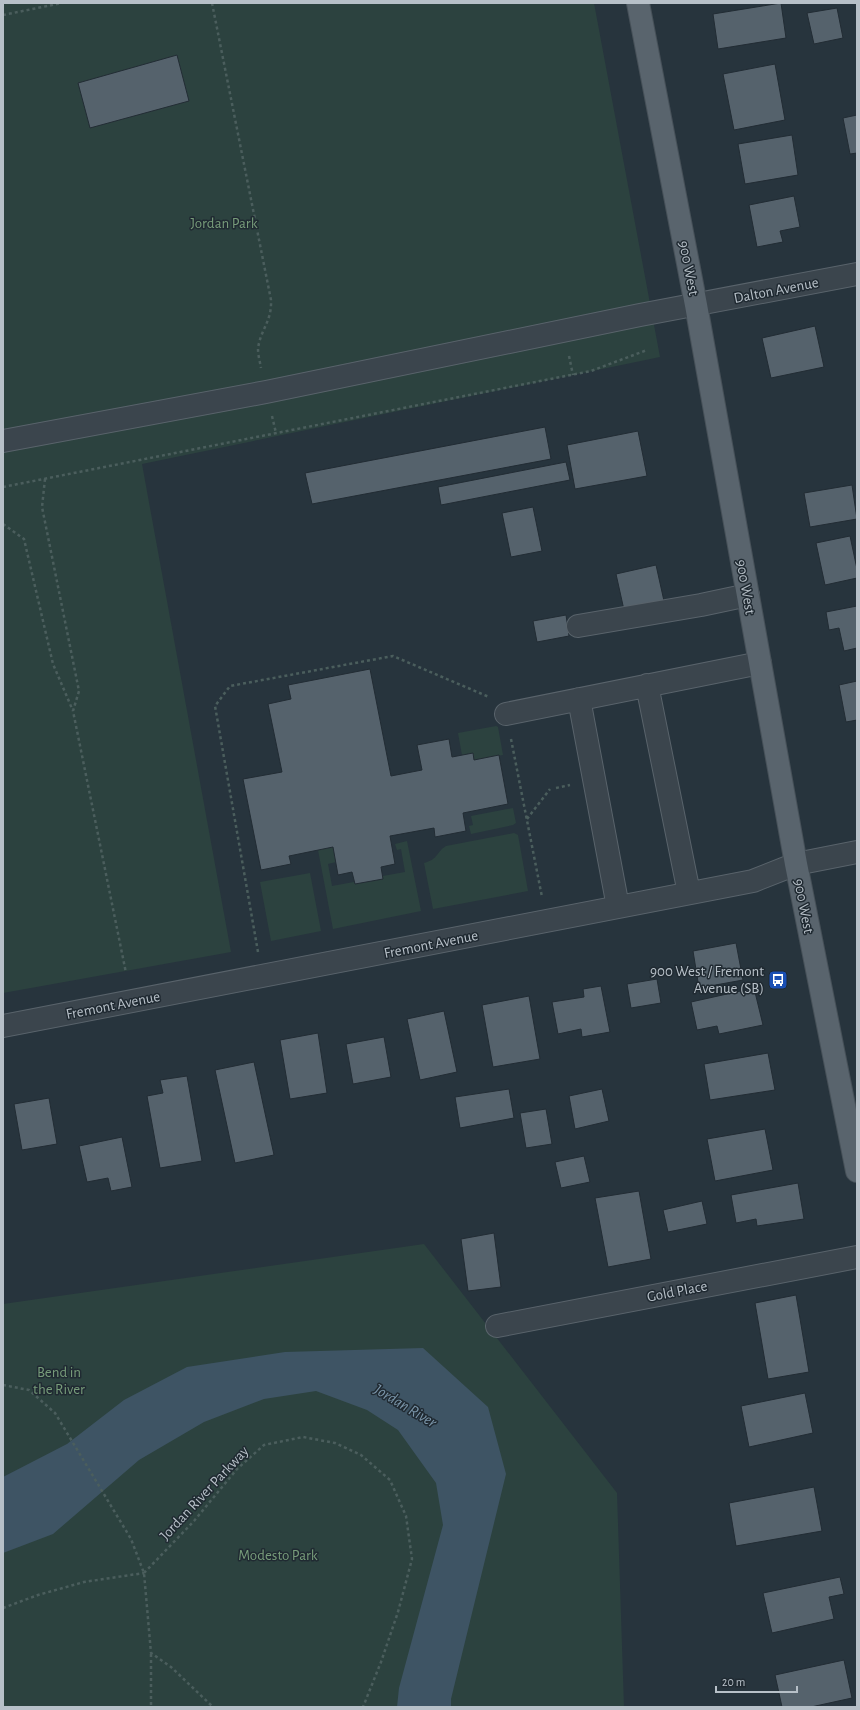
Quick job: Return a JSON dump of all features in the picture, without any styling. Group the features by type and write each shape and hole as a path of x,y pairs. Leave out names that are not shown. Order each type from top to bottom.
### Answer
{"main road":[{"name":"900 West","path":"638,3 696,305 796,864 853,1135 857,1171"}],"street":[{"name":"Dalton Avenue","path":"3,441 266,392 640,315 857,274"},
{"path":"578,626 701,605 748,595"},
{"path":"506,714 760,663"},
{"path":"647,685 689,893"},
{"path":"579,699 618,907"},
{"name":"Fremont Avenue","path":"3,1026 754,881 796,864 857,852"},
{"name":"Gold Place","path":"497,1326 857,1257"}],"path":[{"path":"3,15 62,3"},
{"path":"212,3 271,300 272,310 260,338 258,354"},
{"path":"3,487 591,371 647,350"},
{"path":"44,478 42,507 78,691 73,711"},
{"path":"3,524 24,539 53,664 73,711 126,973"},
{"path":"263,976 215,706 230,686 394,656 504,703 546,921"},
{"path":"527,820 550,789"},
{"path":"3,1385 29,1390 55,1413 131,1539 144,1573 151,1653 151,1707"},
{"name":"Jordan River Parkway","path":"144,1573 194,1521 237,1469 264,1445 303,1437 334,1443 361,1455 390,1480 406,1516 412,1559 398,1612 384,1655 363,1707"},
{"path":"3,1608 38,1595 84,1582 144,1573"},
{"path":"151,1653 171,1667 213,1707"}],"green space":[{"name":"Jordan Park","path":"3,3 594,3 660,357 142,464 231,952 3,993"},
{"path":"496,726 498,727 503,755 474,760 472,753 462,755 458,733"},
{"path":"513,808 516,823 513,825 471,834 469,826 473,825 471,816"},
{"path":"514,833 518,835 528,891 433,909 424,863 432,860 446,846"},
{"path":"407,841 421,911 333,929 318,850 333,847 336,862 328,864 332,886 354,882 355,884 383,879 383,876 405,872 401,849 397,850 395,844"},
{"path":"310,873 321,931 271,941 260,882"},
{"path":"424,1244 617,1493 624,1707 3,1707 3,1304"}],"water":[{"name":"Jordan River","path":"423,1348 488,1407 506,1474 451,1699 451,1707 397,1707 399,1688 443,1525 436,1483 398,1430 367,1410 316,1391 264,1399 204,1422 139,1460 53,1534 3,1553 3,1477 67,1444 124,1400 187,1367 285,1352"}],"building":[{"path":"781,3 786,38 718,49 713,14"},
{"path":"837,8 843,38 814,44 807,13"},
{"path":"177,55 189,101 90,128 78,83"},
{"path":"775,64 785,120 734,130 723,74"},
{"path":"857,115 857,153 850,154 843,118"},
{"path":"792,135 798,175 745,184 738,144"},
{"path":"794,196 800,227 780,231 783,242 757,247 749,205"},
{"path":"815,326 824,367 771,378 762,338"},
{"path":"545,427 551,459 312,504 305,473"},
{"path":"638,431 647,476 575,489 567,445"},
{"path":"566,462 570,480 441,505 438,487"},
{"path":"852,485 857,519 810,527 804,493"},
{"path":"533,507 542,551 511,557 502,513"},
{"path":"850,536 857,569 857,578 825,585 816,543"},
{"path":"656,565 664,601 624,610 616,574"},
{"path":"857,606 857,648 844,651 839,628 829,630 826,612"},
{"path":"566,615 569,636 537,642 533,621"},
{"path":"370,669 391,776 422,770 417,745 449,739 452,757 473,753 474,760 499,755 508,804 463,813 466,831 435,837 434,828 390,836 395,864 381,867 383,879 355,884 352,872 338,875 333,847 289,856 291,864 261,870 243,779 282,772 268,704 291,699 288,685"},
{"path":"857,681 857,720 846,722 839,685"},
{"path":"736,943 743,980 699,988 693,951"},
{"path":"657,979 661,1003 631,1008 627,984"},
{"path":"601,986 610,1032 582,1037 581,1029 558,1034 552,1002 584,997 583,989"},
{"path":"754,988 763,1025 719,1034 717,1026 697,1030 691,1002"},
{"path":"529,996 540,1059 493,1067 482,1005"},
{"path":"444,1011 457,1072 420,1080 407,1019"},
{"path":"318,1033 327,1093 290,1099 280,1040"},
{"path":"384,1037 391,1077 353,1084 346,1044"},
{"path":"768,1053 775,1090 710,1100 704,1064"},
{"path":"254,1062 274,1155 235,1163 215,1070"},
{"path":"187,1076 202,1161 160,1168 147,1096 163,1093 160,1080"},
{"path":"509,1089 514,1118 460,1128 455,1097"},
{"path":"602,1089 609,1121 575,1129 569,1096"},
{"path":"49,1098 57,1144 22,1150 14,1104"},
{"path":"546,1109 552,1144 526,1148 520,1113"},
{"path":"765,1129 773,1170 715,1181 707,1139"},
{"path":"122,1137 132,1187 111,1191 108,1178 87,1182 79,1146"},
{"path":"584,1156 590,1182 561,1188 555,1162"},
{"path":"798,1183 804,1219 757,1226 756,1219 736,1223 731,1195"},
{"path":"639,1191 651,1259 608,1267 595,1198"},
{"path":"702,1201 707,1224 668,1232 663,1210"},
{"path":"494,1233 501,1287 468,1291 461,1239"},
{"path":"796,1295 809,1372 768,1379 755,1303"},
{"path":"805,1393 813,1433 749,1447 741,1406"},
{"path":"814,1487 822,1531 736,1546 729,1503"},
{"path":"840,1577 844,1594 829,1597 834,1619 772,1633 763,1593"},
{"path":"844,1660 852,1698 811,1707 782,1707 775,1675"}],"place":[{"name":"900 West / Fremont Avenue (SB)","path":"778,980"}],"park label":[{"name":"Bend in the River","path":"59,1380"},
{"name":"Modesto Park","path":"278,1555"}]}
